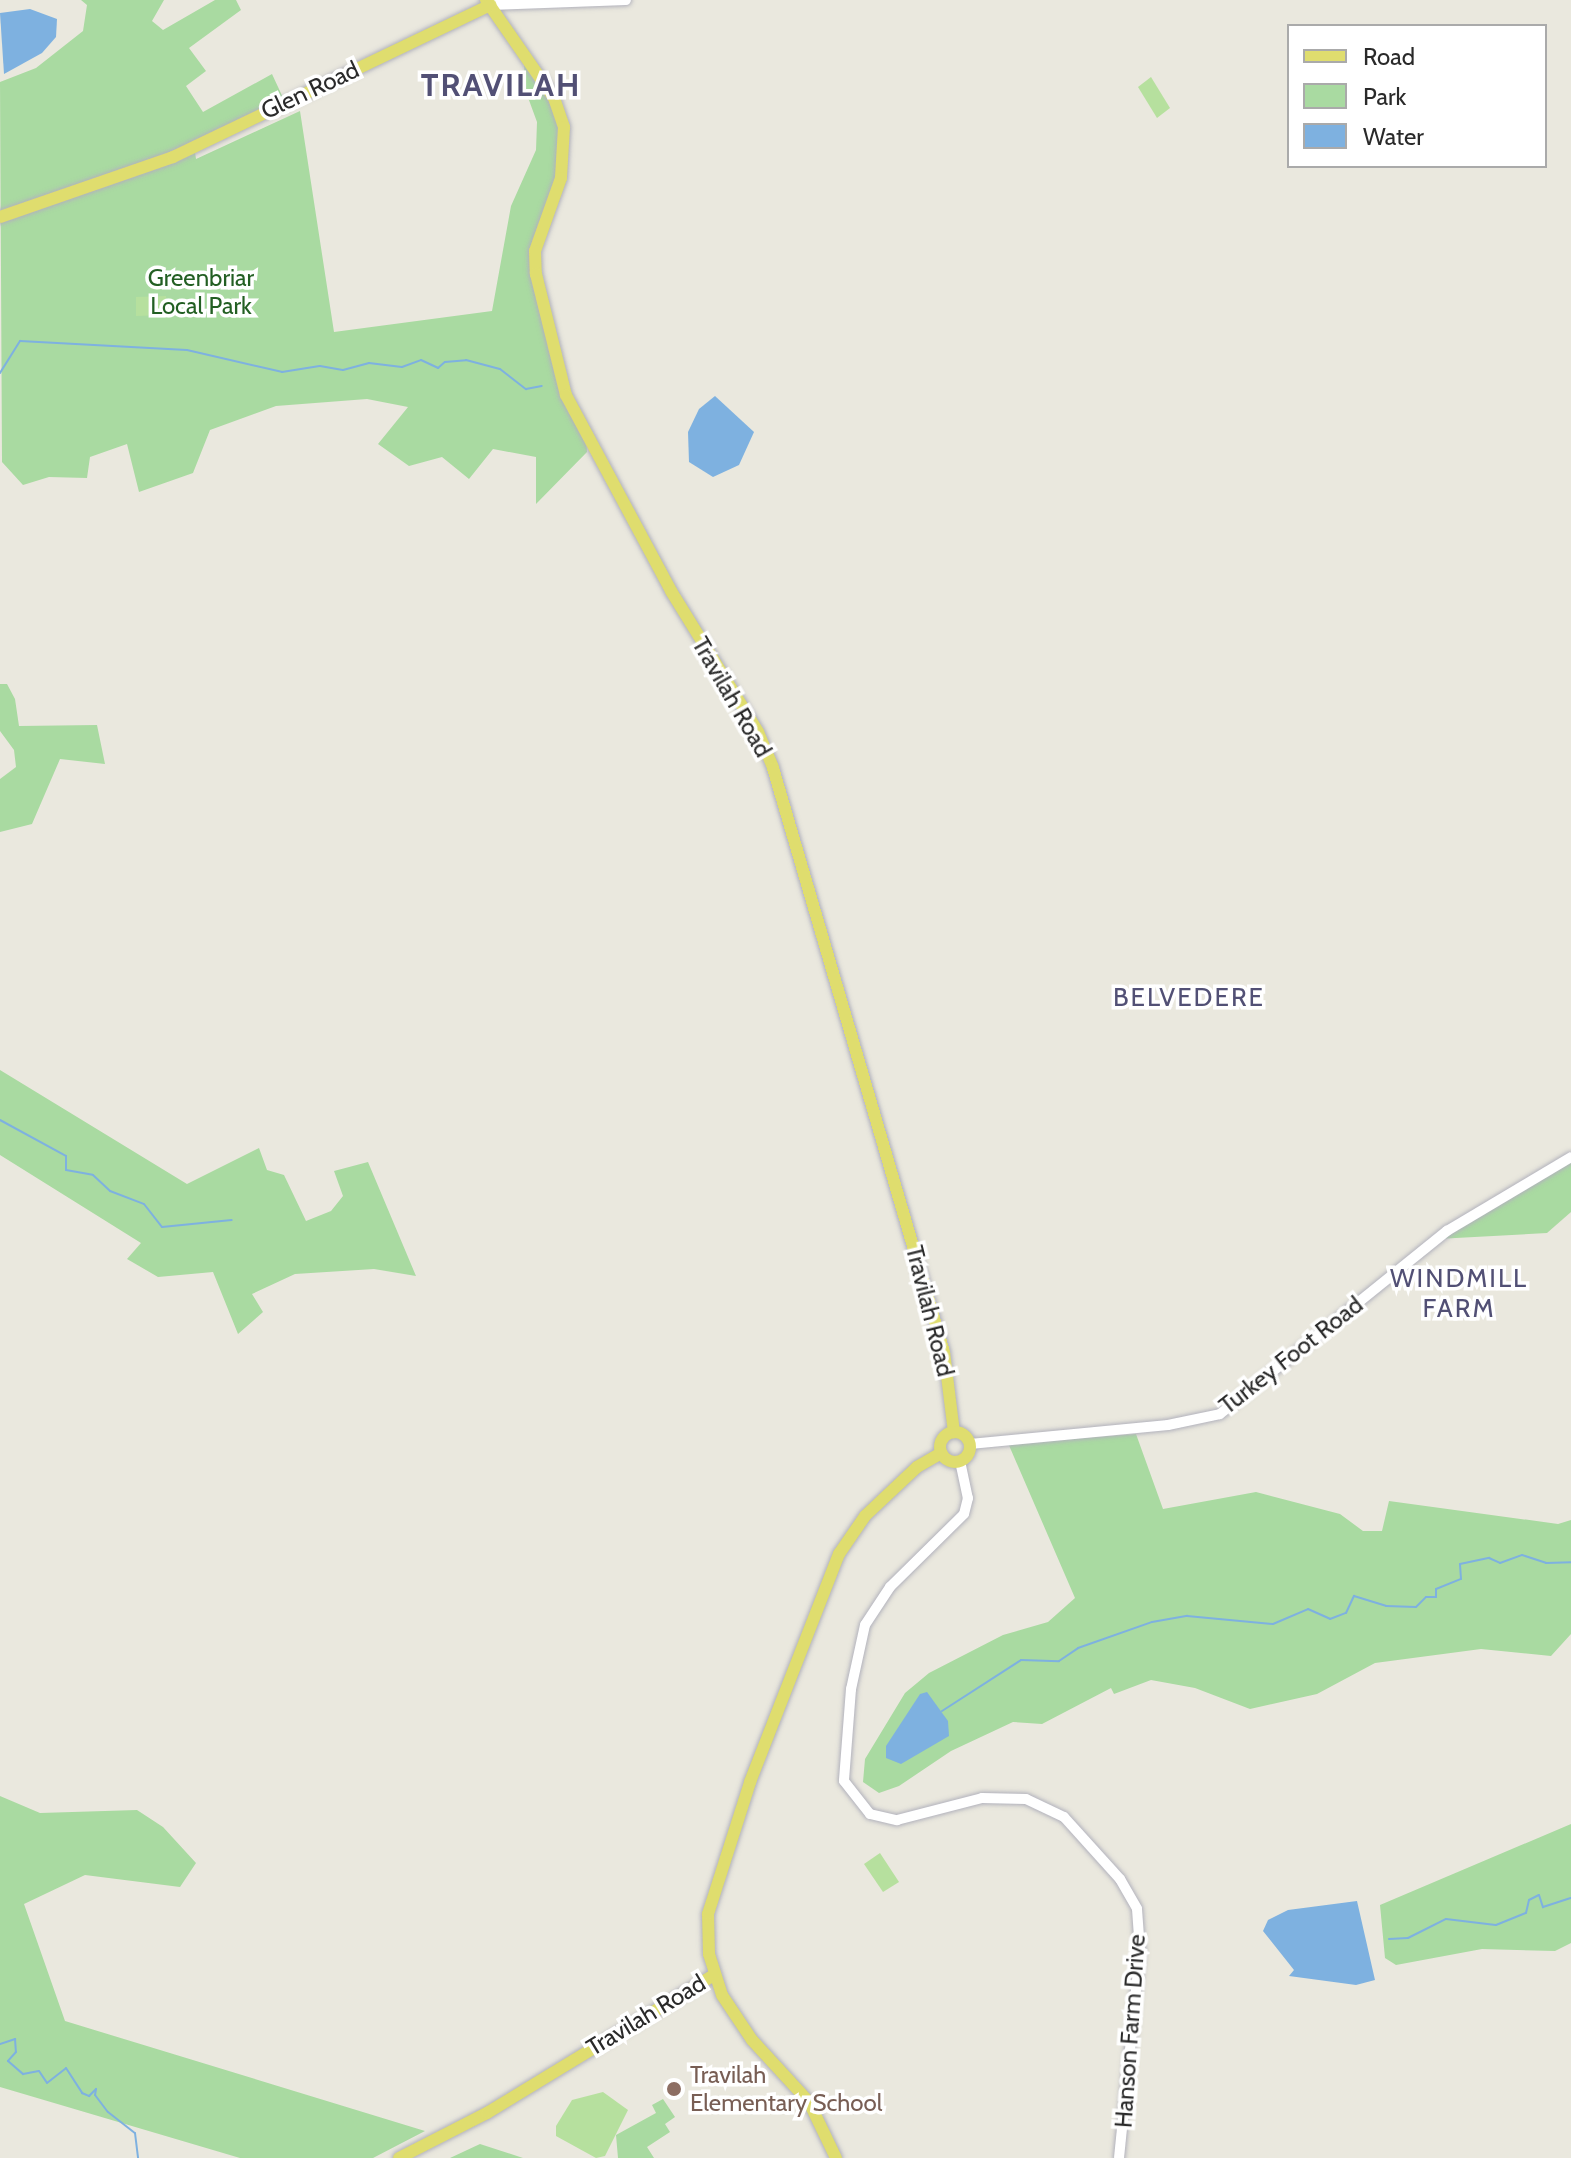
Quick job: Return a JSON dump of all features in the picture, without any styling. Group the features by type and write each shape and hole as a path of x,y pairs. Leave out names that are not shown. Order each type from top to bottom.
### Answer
{"main road":[{"name":"Glen Road","path":"0,217 173,157 488,2"},
{"name":"Travilah Road","path":"488,2 554,98 564,127 561,178 535,263 549,339 566,395 773,768 944,1352 954,1432"},
{"path":"954,1432 970,1444 960,1461 950,1462 941,1453 942,1439 954,1432"},
{"name":"Travilah Road","path":"399,2158 487,2113 714,1975 707,1933 713,1886 827,1580 865,1516 917,1467 941,1453"},
{"path":"714,1975 739,2024 809,2102 836,2158"}],"street":[{"name":"Glen Road","path":"488,2 626,0"},
{"name":"Turkey Foot Road","path":"970,1444 1168,1425 1220,1414 1450,1229 1571,1157"},
{"name":"Hanson Farm Drive","path":"960,1461 968,1498 964,1514 890,1587 865,1625 851,1689 844,1781 864,1809 897,1820 982,1798 1026,1799 1064,1817 1127,1888 1137,1909 1140,1951 1119,2158"}],"green space":[{"name":"Greenbriar Local Park","path":"81,0 164,0 152,21 163,30 215,0 236,0 241,10 189,48 206,71 186,86 203,112 272,74 285,102 194,146 196,159 300,111 334,332 492,311 511,206 536,150 537,122 526,92 523,50 562,114 561,178 535,251 549,339 586,435 587,452 536,504 536,457 493,449 469,479 442,457 409,466 378,444 408,407 367,399 276,406 210,430 193,473 139,492 127,444 90,457 87,478 49,477 23,485 2,462 0,82 36,68 83,31 87,5"},
{"path":"1151,77 1170,108 1157,118 1138,87"},
{"path":"166,296 167,315 136,316 136,297"},
{"path":"0,684 7,684 15,699 19,726 97,725 105,764 60,759 32,824 0,832 0,779 16,767 14,750 0,731"},
{"path":"0,1070 187,1184 259,1148 267,1170 284,1175 306,1221 331,1211 343,1196 334,1171 368,1162 416,1276 374,1269 295,1274 252,1294 263,1312 238,1334 213,1272 158,1277 127,1259 141,1243 0,1155"},
{"path":"1571,1157 1571,1212 1547,1233 1437,1239"},
{"path":"1136,1434 1163,1509 1256,1492 1340,1514 1363,1531 1382,1531 1389,1501 1558,1524 1571,1520 1571,1634 1551,1656 1481,1649 1375,1663 1317,1694 1250,1709 1195,1688 1151,1680 1114,1694 1111,1688 1042,1724 1013,1722 951,1751 899,1786 879,1793 863,1782 865,1759 905,1693 929,1673 1003,1635 1048,1622 1075,1598 1008,1443"},
{"path":"0,1796 40,1813 137,1810 163,1827 196,1863 180,1887 85,1875 24,1904 65,2021 425,2131 373,2158 240,2158 0,2087"},
{"path":"1571,1824 1571,1943 1555,1951 1482,1949 1396,1965 1385,1958 1380,1905"},
{"path":"880,1853 899,1882 883,1892 864,1864"},
{"path":"603,2092 628,2110 605,2156 596,2158 556,2136 556,2126 572,2100"},
{"path":"663,2099 675,2117 665,2124 670,2132 647,2147 654,2158 618,2158 616,2135 656,2113 652,2105"},
{"path":"480,2144 523,2158 450,2158"}],"water":[{"path":"30,9 57,19 56,37 42,53 4,74 0,13"},
{"path":"715,396 754,432 739,465 713,477 689,462 688,432 699,409"},
{"path":"927,1692 948,1721 949,1736 901,1764 886,1758 886,1746 920,1694"},
{"path":"1357,1901 1375,1980 1356,1985 1289,1976 1294,1970 1263,1931 1268,1920 1288,1910"}],"waterway":[{"path":"0,373 20,341 187,350 282,372 320,366 343,370 369,363 402,367 421,360 438,368 445,362 466,360 500,369 526,389 542,386"},
{"path":"0,1120 66,1156 66,1170 93,1175 110,1191 144,1204 162,1227 232,1220"},
{"path":"942,1711 1021,1660 1059,1661 1078,1648 1152,1622 1187,1616 1273,1624 1308,1609 1330,1619 1346,1613 1354,1596 1386,1606 1416,1607 1426,1597 1436,1597 1436,1589 1461,1579 1460,1564 1489,1558 1500,1563 1522,1555 1546,1563 1571,1562"},
{"path":"1389,1939 1408,1938 1446,1919 1496,1925 1526,1913 1529,1900 1539,1895 1543,1907 1571,1898"},
{"path":"0,2044 15,2039 16,2052 8,2061 23,2074 39,2071 47,2083 66,2068 82,2093 89,2096 96,2089 95,2095 108,2112 135,2133 138,2158"}],"place":[{"name":"Travilah Elementary School","path":"674,2089"}],"district":[{"name":"TRAVILAH","path":"501,85"},
{"name":"BELVEDERE","path":"1189,998"},
{"name":"WINDMILL FARM","path":"1459,1294"}]}
